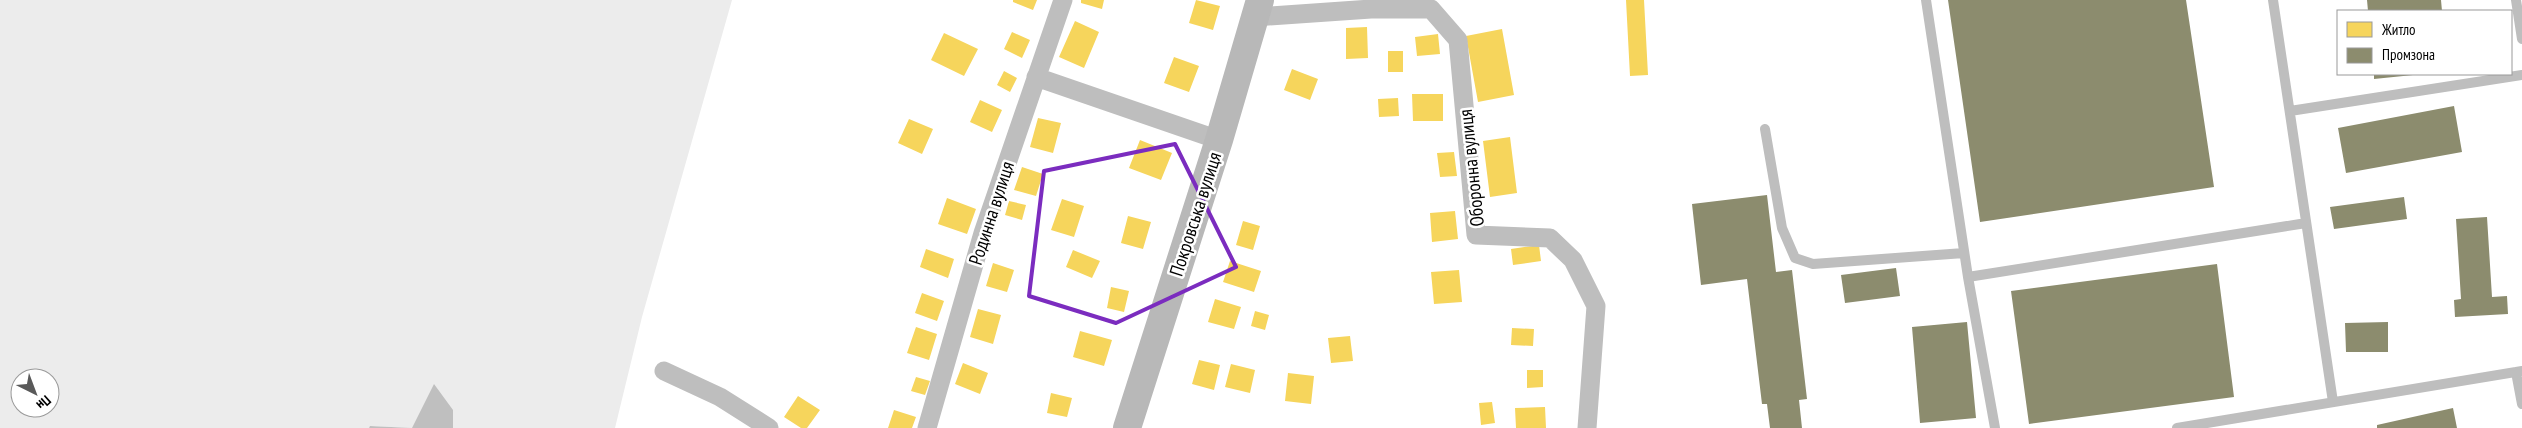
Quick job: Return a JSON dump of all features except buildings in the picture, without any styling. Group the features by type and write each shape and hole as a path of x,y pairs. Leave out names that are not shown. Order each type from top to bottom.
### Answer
{"street":[{"name":"Родинна вулиця","path":"927,428 983,234 1063,0"},
{"name":"Покровська вулиця","path":"1127,428 1219,140 1258,8"},
{"name":"Оборонна вулиця","path":"1258,8 1431,10 1458,40 1476,234 1550,238 1574,260 1596,306 1587,428"},
{"path":"1036,78 1219,140"},
{"path":"664,371 720,397 769,428"}],"lane":[{"path":"1926,0 1964,253 1995,428"},
{"path":"2273,0 2334,402"},
{"path":"2516,0 2522,39"},
{"path":"2290,111 2522,75"},
{"path":"1765,130 1782,228 1795,258 1813,264 1964,253"},
{"path":"1968,277 2306,223"},
{"path":"2177,428 2519,371 2522,404"}],"highlighted area":[{"path":"1175,144 1236,267 1116,323 1029,296 1044,171"}],"shaded area":[{"path":"0,0 732,0 642,317 615,428 453,428 453,410 412,428 371,426 369,428 0,428"},
{"path":"434,384 453,410 453,428 412,428"},
{"path":"370,426 412,428 369,428"}]}
